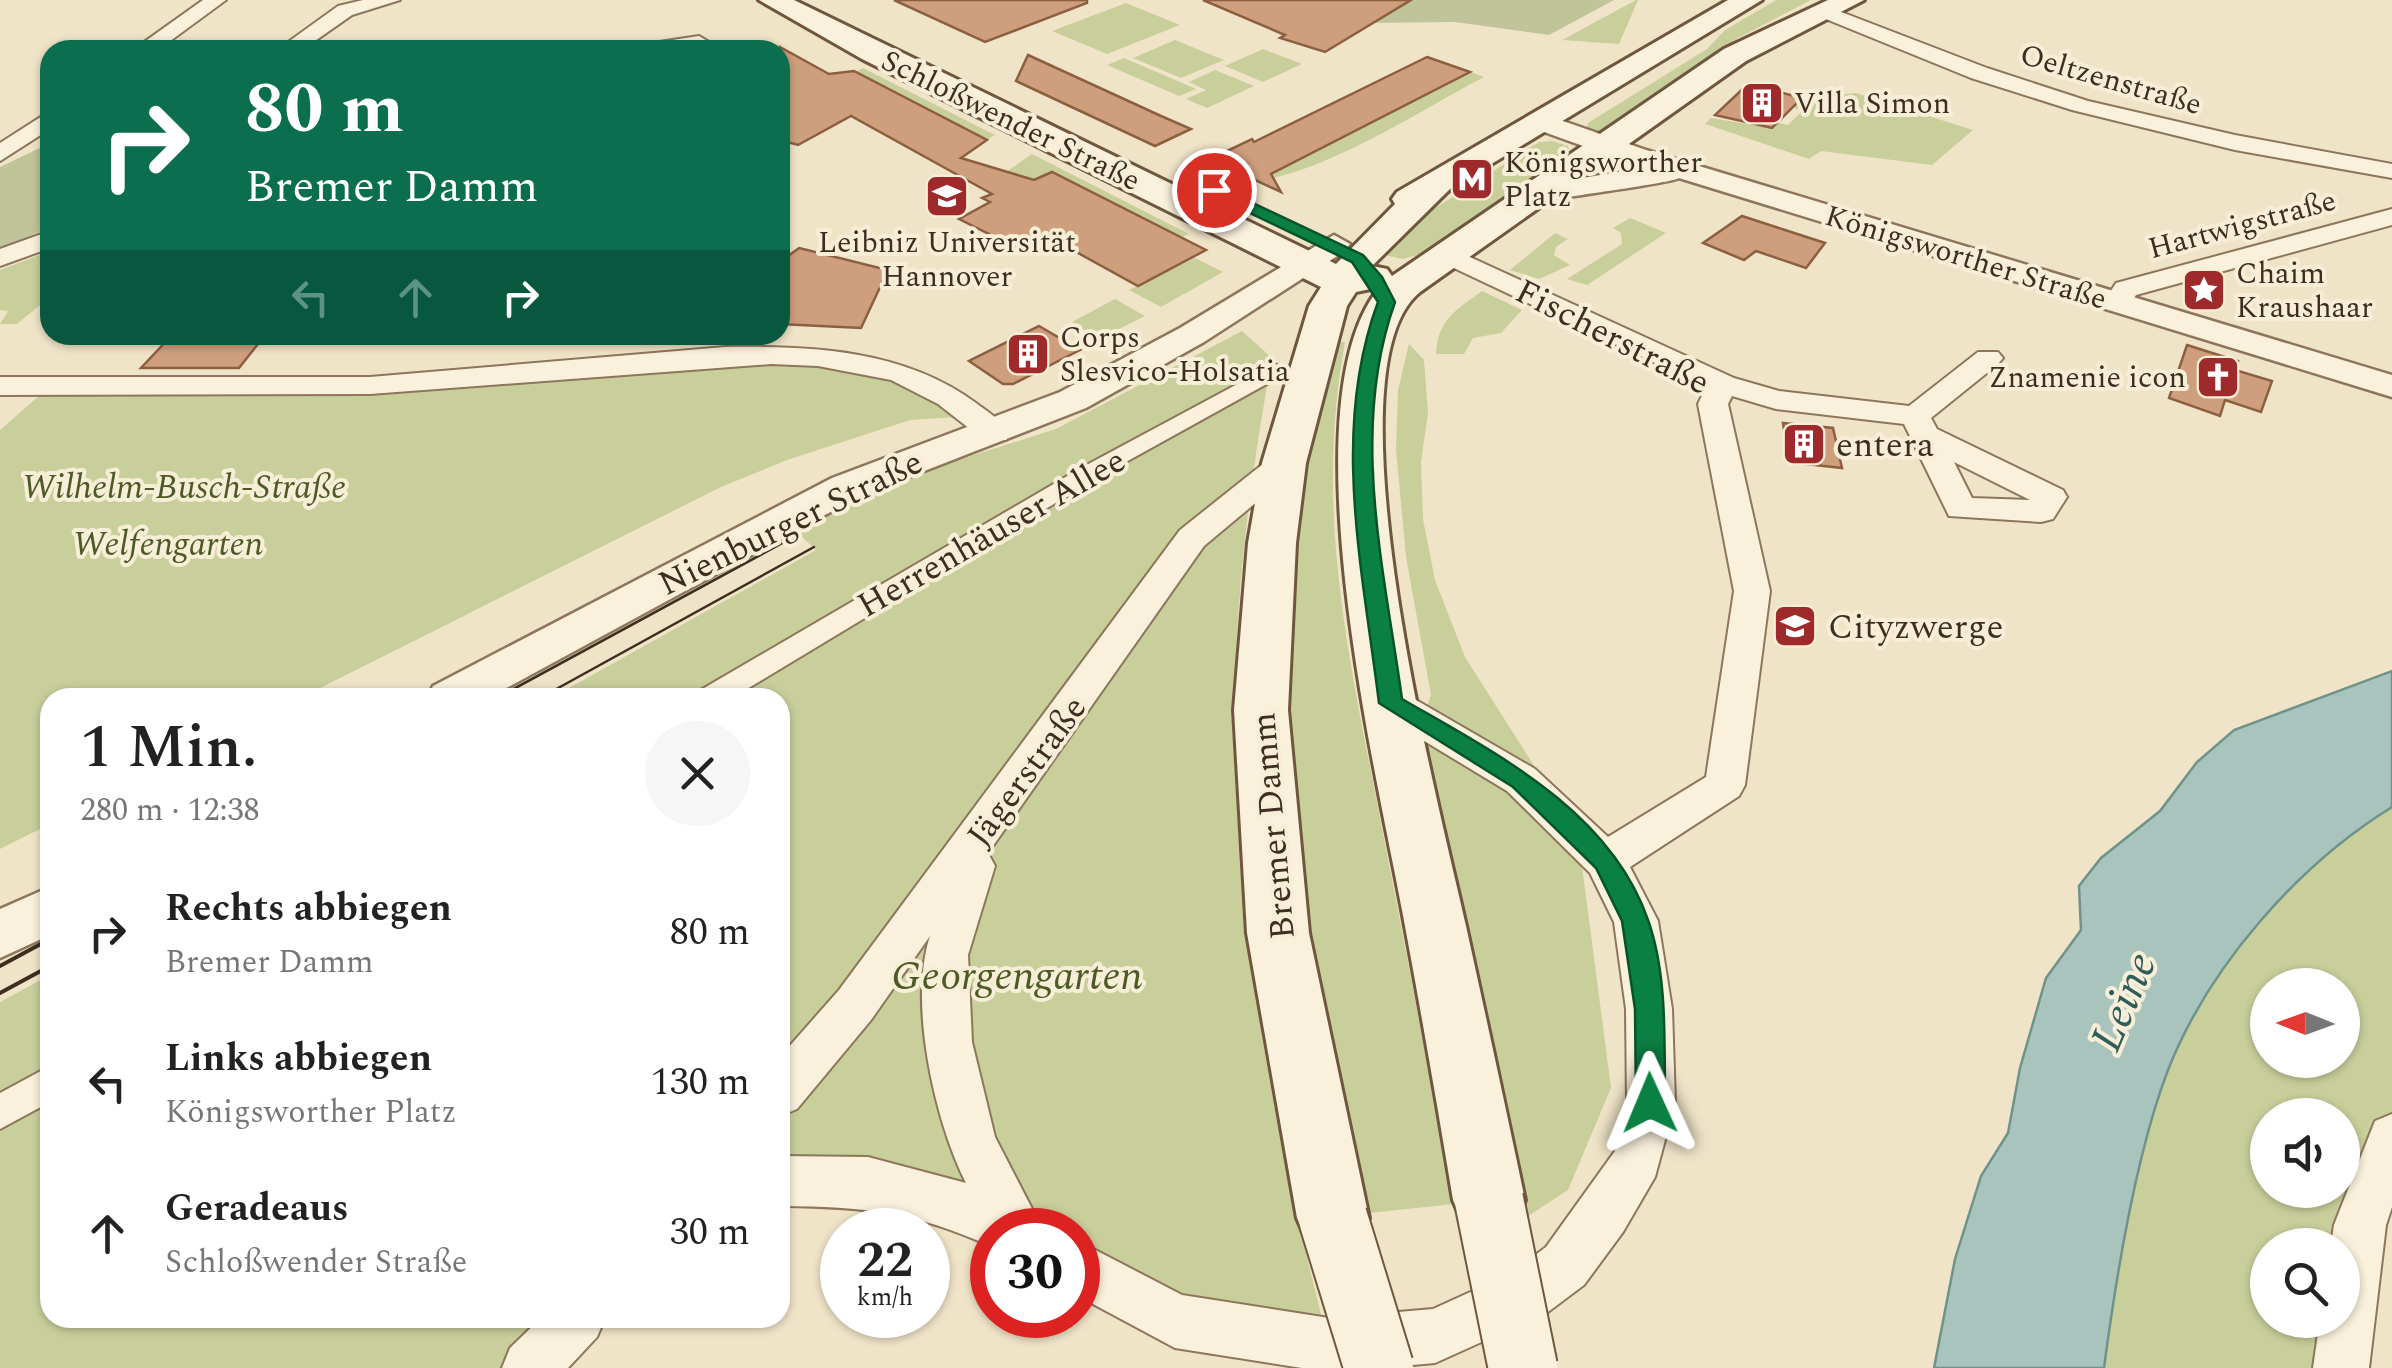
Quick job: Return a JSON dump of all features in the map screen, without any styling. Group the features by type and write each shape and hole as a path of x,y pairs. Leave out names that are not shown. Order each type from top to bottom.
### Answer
{"main road":[{"name":"Schloßwender Straße","path":"773,0 872,53 1350,271"},
{"name":"Schloßwender Straße","path":"817,0 1135,155 1350,271"},
{"path":"1350,271 1440,181 1748,0"},
{"path":"1350,271 1440,260 1735,55 1837,6"},
{"path":"1350,271 1376,332 1364,392 1362,476 1391,703 1523,1368"},
{"name":"Bremer Damm","path":"1350,271 1318,335 1284,463 1264,621 1261,710 1278,933 1333,1218 1379,1368"}],"street":[{"path":"158,40 216,0"},
{"path":"302,40 346,10 383,1"},
{"name":"Oeltzenstraße","path":"1837,6 1980,74 2235,145 2392,171"},
{"name":"Königsworther Straße","path":"1542,122 1713,180 2392,386"},
{"path":"0,154 40,126"},
{"path":"1543,192 1622,177 1713,180"},
{"name":"Hartwigstraße","path":"2116,303 2126,289 2392,216"},
{"path":"0,258 40,243"},
{"name":"Fischerstraße","path":"1440,260 1723,384 1713,404 1752,591 1725,785 1606,861"},
{"name":"Nienburger Straße","path":"468,688 846,487 1073,400 1192,335 1350,271"},
{"path":"0,386 224,389 368,385 782,357 862,364 912,376 942,390 995,433"},
{"path":"1723,384 1776,400 1920,426 1988,358"},
{"name":"Herrenhäuser Allee","path":"726,688 1088,472 1275,370"},
{"name":"Jägerstraße","path":"790,1081 855,1005 1192,538 1284,463"},
{"path":"1100,1279 1175,1320 1329,1345 1435,1336 1529,1293 1565,1266 1606,1214 1637,1160 1650,1103 1649,1009 1636,921 1606,861 1521,780 1391,703"},
{"path":"994,817 959,904 946,955 948,1042 972,1144 1004,1208"},
{"path":"0,935 40,914"},
{"path":"0,1112 40,1089"},
{"path":"2341,1368 2360,1226 2392,1138"},
{"path":"790,1181 868,1182 970,1211"},
{"path":"530,1368 568,1328"}],"green space":[{"path":"1411,0 1614,0 1549,35 1455,22 1372,23"},
{"path":"1636,0 1619,44 1562,40"},
{"path":"1776,0 1811,0 1738,38 1598,134 1586,132 1588,123 1707,49 1725,30"},
{"path":"1126,3 1180,25 1107,54 1052,31"},
{"path":"1175,40 1224,60 1181,78 1133,58"},
{"path":"1263,49 1302,64 1263,82 1225,66"},
{"path":"1124,58 1196,89 1179,96 1107,65"},
{"path":"863,68 995,135 987,140 855,72"},
{"path":"1215,70 1254,86 1207,108 1186,99 1206,90 1189,82"},
{"path":"1470,72 1484,77 1329,159 1260,180"},
{"path":"1856,93 1973,130 1932,165 1821,151 1809,159 1705,124 1711,118 1772,128 1778,123 1788,125 1802,111 1793,107 1802,98"},
{"path":"1539,142 1568,146 1569,154 1422,254 1402,259 1385,255 1384,248 1421,217"},
{"path":"40,148 40,231 0,249 0,167"},
{"path":"1032,154 1189,234 1183,237 1006,172"},
{"path":"1215,161 1256,180 1233,180 1202,167"},
{"path":"1630,218 1666,233 1587,285 1567,279 1622,244 1621,233 1613,228"},
{"path":"1555,233 1568,239 1556,247 1554,255 1570,265 1539,279 1510,270"},
{"path":"40,255 40,305 17,324 0,324 8,311 0,310 0,270"},
{"path":"1195,258 1223,272 1161,307 1129,290"},
{"path":"1482,291 1522,310 1501,333 1473,338 1464,354 1436,354 1444,324"},
{"path":"1115,299 1145,316 1099,339 1072,322"},
{"name":"Georgengarten","path":"1242,331 1272,358 1241,578 1235,711 1237,791 1261,1031 1291,1189 1329,1345 1175,1321 1100,1279 1100,1208 970,1208 970,1221 950,1217 950,1208 908,1208 790,1183 790,688 569,688 816,550 795,530 896,480 1056,429"},
{"path":"1330,342 1345,342 1333,466 1334,525 1347,643 1454,1204 1369,1213 1312,962 1289,787 1286,696 1294,559 1310,427"},
{"path":"1409,344 1424,360 1428,413 1421,462 1423,519 1435,580 1465,657 1578,835 1611,1088 1568,1190 1522,1220 1415,739 1431,695 1406,557 1396,450 1398,390"},
{"name":"Welfengarten","path":"707,360 862,364 974,416 910,420 787,460 721,487 320,688 40,688 40,829 0,849 0,430 48,388 224,389"},
{"path":"2392,807 2392,1138 2360,1282 2360,1228 2250,1228 2250,1338 2348,1338 2341,1368 2104,1368 2136,1178 2168,1070 2207,993 2232,956 2260,921 2323,858"},
{"path":"40,980 40,1328 568,1328 530,1368 0,1368 0,1002"}],"water":[{"name":"Leine","path":"2392,671 2392,807 2323,858 2260,921 2207,993 2168,1070 2136,1178 2104,1368 1934,1368 1955,1259 1981,1176 2008,1133 2020,1068 2046,978 2081,930 2079,886 2101,858 2160,811 2197,762 2234,730"}],"building":[{"path":"894,0 1087,0 1087,3 985,42"},
{"path":"1203,0 1411,0 1325,52 1280,38 1285,35"},
{"path":"790,53 829,74 854,71 987,140 961,158 1034,180 1052,172 1206,250 1138,286 1049,237 1021,250 959,219 990,202 982,198 992,194 851,116 798,145 790,143"},
{"path":"1028,55 1191,129 1155,146 1016,81"},
{"path":"1427,57 1470,72 1271,174 1281,192 1210,159 1252,139 1254,142"},
{"name":"Villa Simon","path":"1748,84 1802,98 1772,128 1715,115"},
{"path":"1742,216 1825,243 1806,268 1756,251 1744,260 1703,243"},
{"path":"799,248 888,270 861,328 790,324 790,255"},
{"name":"Corps Slesvico-Holsatia","path":"1039,326 1080,350 1013,384 1003,384 969,361"},
{"path":"163,345 257,345 239,368 141,368"},
{"name":"Znamenie icon","path":"2187,345 2238,361 2235,370 2272,381 2261,412 2225,400 2220,416 2169,398"},
{"name":"entera","path":"1783,423 1833,428 1842,468 1789,462"}],"tram line":[{"path":"515,688 799,534"},
{"path":"558,688 814,547"},
{"path":"0,966 40,944"},
{"path":"0,993 40,971"}],"place":[{"name":"Villa Simon","path":"1762,103"},
{"name":"Königsworther Platz","path":"1472,179"},
{"name":"Leibniz Universität Hannover","path":"947,196"},
{"name":"Chaim Kraushaar","path":"2204,290"},
{"name":"Corps Slesvico-Holsatia","path":"1028,354"},
{"name":"Znamenie icon","path":"2218,377"},
{"name":"entera","path":"1804,444"},
{"name":"Cityzwerge","path":"1795,626"}],"route":[{"path":"1214,190 1358,258 1374,277 1386,302 1364,392 1362,476 1367,547 1391,703 1451,735 1521,780 1606,861 1636,921 1649,1009 1650,1103"}],"park label":[{"name":"Wilhelm-Busch-Straße","path":"184,486"}]}
